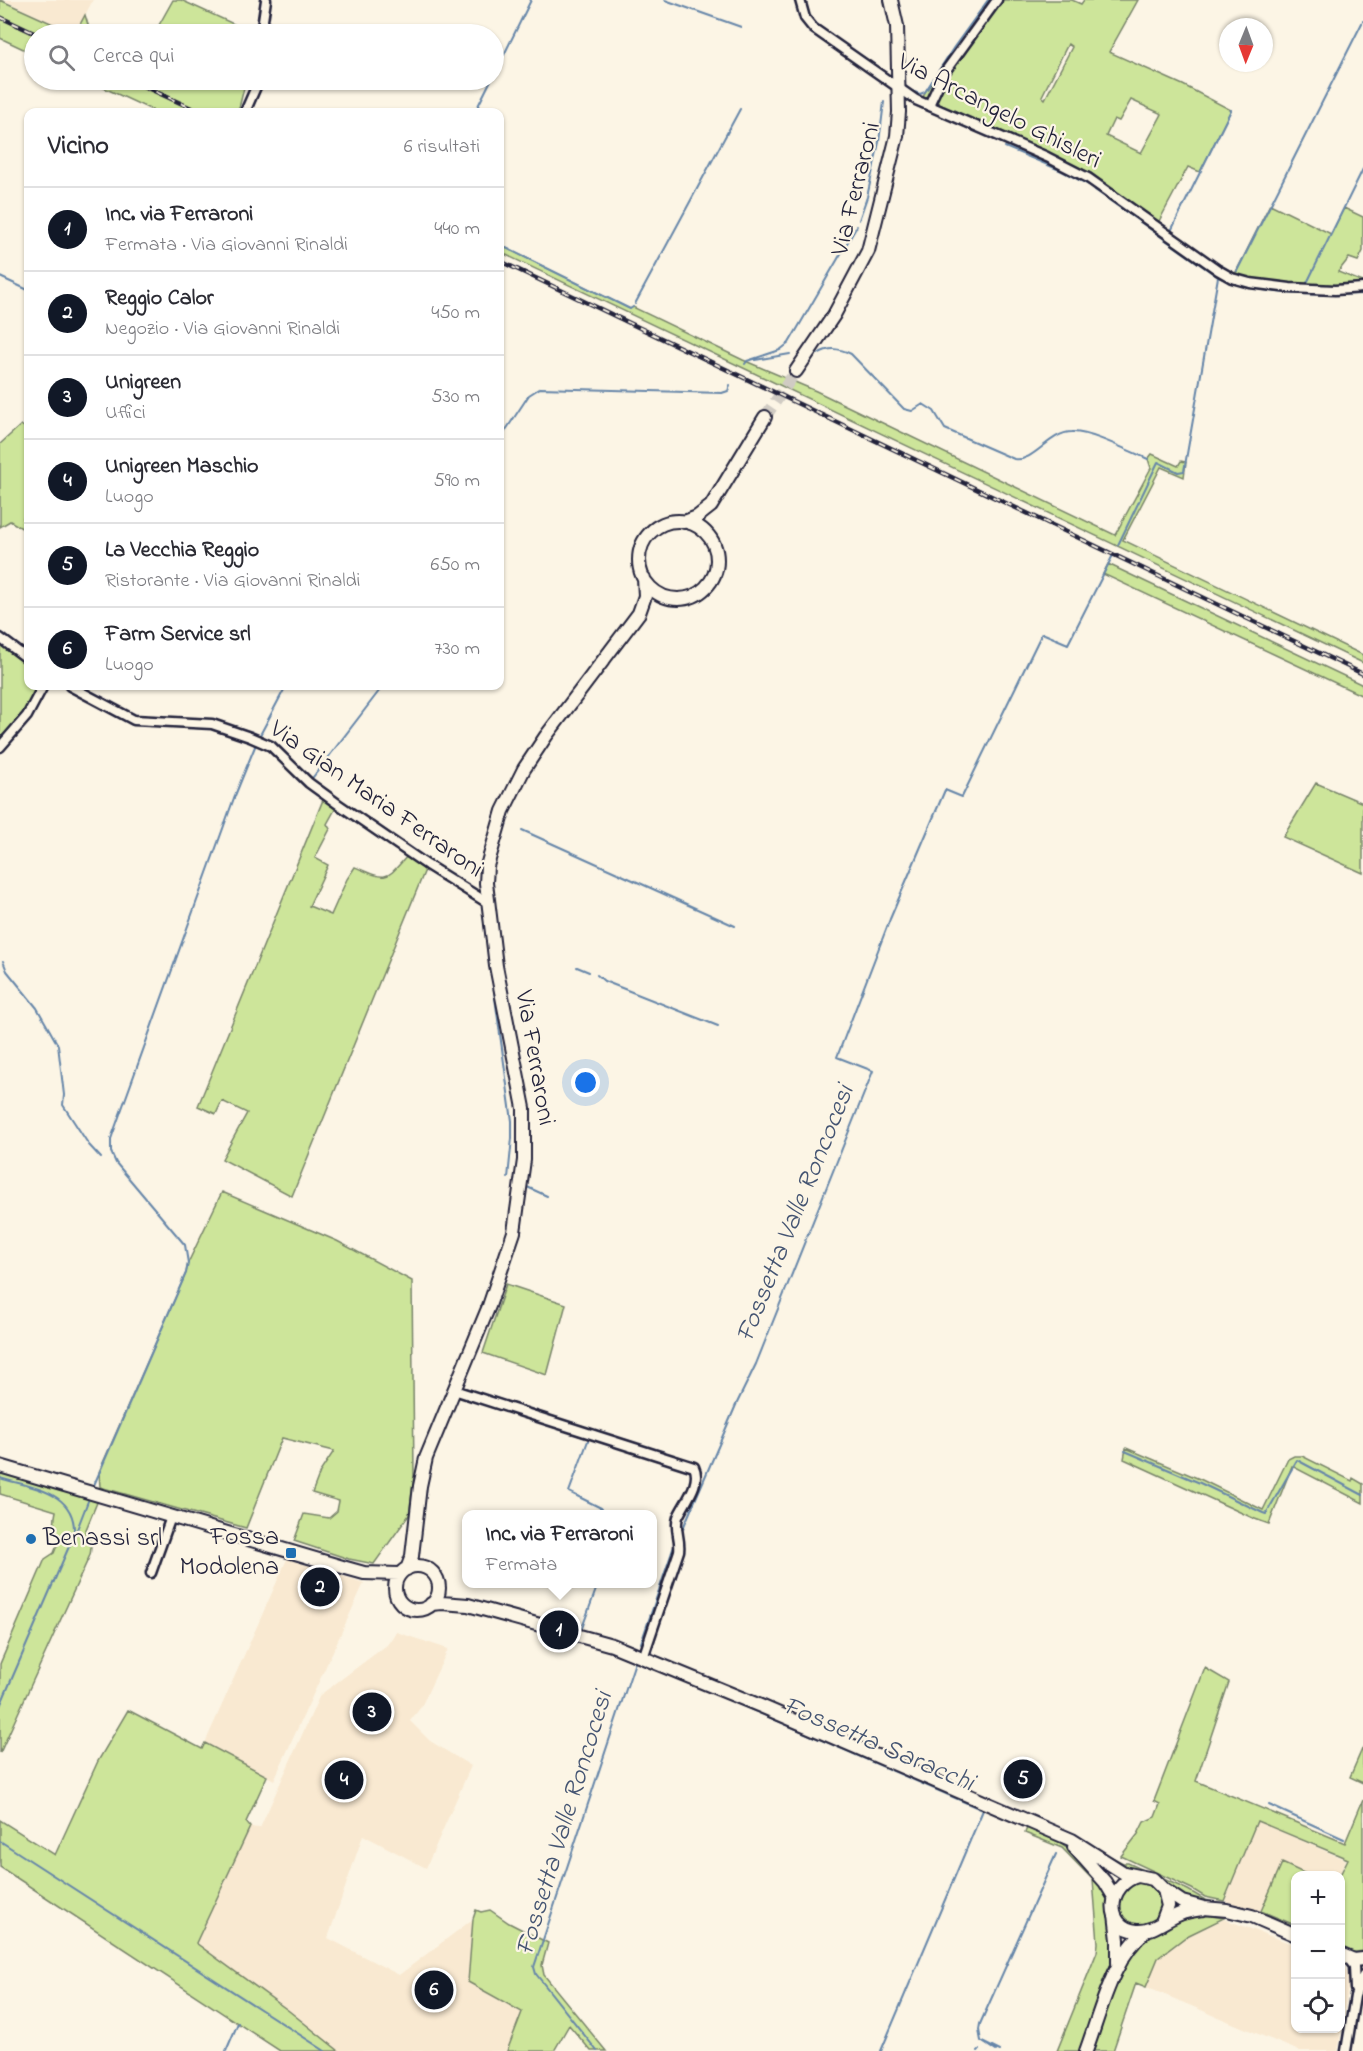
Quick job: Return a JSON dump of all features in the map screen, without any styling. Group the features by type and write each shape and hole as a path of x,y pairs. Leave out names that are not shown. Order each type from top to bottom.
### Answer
{"main road":[{"name":"Via Ferraroni","path":"796,371 834,315 868,251 897,136 897,26 891,0"},
{"path":"709,536 708,521 711,506 765,417"},
{"path":"684,522 698,526 709,536 716,548 717,563 710,583 700,592 686,598 665,596 653,589 644,578 639,557 646,537 663,524 684,522 697,517 711,506"},
{"name":"Via Ferraroni","path":"403,1572 412,1556 420,1486 426,1458 489,1306 514,1232 525,1141 524,1108 501,1000 488,903 487,866 503,811 520,776 546,736 639,613 645,596 644,578"},
{"name":"Via Ferraroni","path":"639,613 665,596"},
{"path":"0,1466 364,1573 383,1582 395,1593 399,1601 411,1609 423,1609 436,1599 438,1585 436,1578 428,1570 418,1566 403,1572 364,1573"},
{"name":"Via Ferraroni","path":"415,1539 420,1556 428,1570"},
{"path":"395,1593 394,1588 403,1572"},
{"path":"438,1585 468,1605"},
{"path":"431,1604 468,1605 572,1633 643,1658 1076,1842 1124,1873 1153,1879 1182,1902 1252,1916 1291,1933"},
{"path":"1062,1837 1086,1859 1114,1897 1118,1965"},
{"path":"1114,1897 1123,1883 1138,1876"},
{"path":"1162,1922 1168,1906 1164,1890"},
{"path":"1086,2051 1118,1965 1137,1938 1147,1930 1182,1913 1204,1908"},
{"path":"1114,1910 1126,1927 1140,1931 1147,1930"},
{"path":"1345,1956 1361,1962"}],"street":[{"path":"262,24 266,0"},
{"name":"Via Arcangelo Ghisleri","path":"800,0 805,18 813,28 898,89 950,116 1070,168 1107,190 1232,278 1260,285 1290,288 1335,290 1363,288"},
{"path":"929,105 944,73 997,0"},
{"path":"247,108 255,90"},
{"path":"0,638 24,656"},
{"path":"0,747 27,716 41,690"},
{"name":"Via Gian Maria Ferraroni","path":"78,690 134,720 205,723 256,739 275,749 309,783 338,804 427,865 488,903"},
{"path":"454,1390 693,1466 697,1472 696,1481 678,1519 677,1532 680,1546 643,1658"},
{"path":"151,1573 171,1517"},
{"path":"1106,1884 1112,1865"},
{"path":"1346,2051 1361,1962"},
{"path":"1355,1996 1363,1976"}],"shaded area":[{"path":"3,0 93,0 80,24 54,24"},
{"path":"287,1559 364,1583 274,1780 205,1743"},
{"path":"396,1632 448,1649 421,1707 410,1721 430,1741 471,1766 426,1868 363,1835 328,1938 399,1975 473,1919 468,1982 522,2011 507,2051 339,2051 289,2011 196,1944 250,1827 260,1828 320,1695 387,1645"},
{"path":"1257,1821 1346,1860 1341,1871 1291,1871 1291,1925 1225,1901"},
{"path":"1224,1919 1291,1944 1291,2033 1341,2033 1338,2051 1299,2051 1146,1987 1158,1958 1187,1936"},
{"path":"1345,1969 1348,1973 1349,1983 1345,2008"}],"green space":[{"path":"0,0 53,24 24,24 24,49 0,38"},
{"path":"173,0 181,0 233,24 160,24"},
{"path":"989,0 996,0 927,102 922,101 925,92"},
{"path":"1000,0 1072,0 1081,4 1084,0 1138,0 1109,52 1183,85 1231,110 1200,172 1188,167 1158,223 1104,189 1106,184 1091,173 1023,142 940,109 936,96 944,78","holes":["1068,44 1072,47 1045,99 1042,96","1131,100 1162,114 1141,153 1106,136 1114,119 1119,121"]},
{"path":"85,15 88,24 80,24"},
{"path":"109,90 244,90 239,108 147,108"},
{"path":"1270,204 1331,234 1344,208 1363,217 1363,251 1358,261 1349,258 1338,272 1363,282 1363,288 1306,286 1234,276"},
{"path":"504,247 630,309 633,307 743,360 816,391 1115,535 1151,468 1148,459 1152,454 1178,466 1181,461 1186,462 1184,477 1161,467 1123,540 1363,655 1363,663 504,254"},
{"path":"21,425 24,427 24,530 10,521 0,527 0,444"},
{"path":"1108,564 1363,685 1363,696 1103,574"},
{"path":"0,638 24,656 24,690 40,690 6,740 0,735"},
{"path":"1316,783 1363,803 1363,873 1283,837"},
{"path":"325,795 338,804 327,824 330,829 315,858 328,865 309,906 331,915 355,867 375,875 386,876 396,869 410,853 427,865 292,1196 222,1159 247,1113 222,1101 216,1114 198,1106"},
{"path":"222,1192 337,1241 412,1281 414,1475 409,1515 374,1564 349,1559 294,1541 304,1514 329,1518 337,1511 339,1501 312,1493 320,1472 334,1451 282,1438 246,1528 100,1487 99,1472 186,1273 188,1263"},
{"path":"506,1284 566,1304 547,1375 483,1353"},
{"path":"1126,1448 1202,1480 1263,1510 1288,1459 1302,1456 1352,1481 1353,1478 1363,1484 1363,1503 1292,1466 1269,1524 1124,1459"},
{"path":"0,1471 98,1500 85,1532 89,1538 90,1555 0,1753 0,1664 45,1559 54,1553 60,1538 55,1529 56,1511 0,1494"},
{"path":"1205,1668 1229,1682 1196,1781 1345,1843 1363,1800 1363,1951 1345,1952 1345,1871 1342,1871 1348,1859 1257,1821 1224,1901 1205,1897 1121,1856 1144,1822 1155,1817 1160,1804 1154,1801"},
{"path":"128,1710 202,1749 205,1743 267,1776 246,1822 250,1827 196,1943 339,2051 280,2051 0,1867 0,1820 55,1855 98,1761"},
{"path":"1363,1747 1363,1783 1350,1777"},
{"path":"1030,1820 1081,1858 1107,1894 1112,1920 1113,1958 1080,2051 1057,2051 1097,1952 1093,1880 1062,1848 1025,1833"},
{"path":"1093,1847 1205,1900 1248,1909 1291,1926 1291,1930 1191,1901 1129,1872"},
{"path":"1282,1863 1299,1871 1291,1871 1291,1923 1261,1911"},
{"path":"1140,1883 1155,1889 1161,1904 1155,1919 1140,1925 1125,1919 1119,1904 1125,1889"},
{"path":"476,1910 481,1912 490,1910 509,1923 548,1943 542,1965 544,1975 606,2051 591,2051 569,2025 554,2051 507,2051 522,2012 468,1982 473,1919"},
{"path":"1198,1914 1224,1918 1187,1936 1158,1958 1146,1987 1136,1983 1113,2051 1092,2051 1116,1980 1129,1954 1143,1939 1158,1929"}],"waterway":[{"path":"504,55 531,0"},
{"path":"665,0 741,27"},
{"path":"906,89 920,94 925,92 988,0"},
{"path":"807,11 818,25 842,43"},
{"path":"1237,271 1363,21"},
{"path":"477,108 486,90"},
{"path":"859,220 867,197 879,142 884,102"},
{"path":"635,304 740,109"},
{"path":"1170,233 1231,110"},
{"path":"1005,147 1089,185"},
{"path":"1306,285 1363,169"},
{"name":"Fossetta Valle Roncocesi","path":"1095,190 1218,277 1271,291 1308,295 1363,294"},
{"path":"745,364 747,361 780,350 789,343 857,226"},
{"path":"504,247 630,309 633,307"},
{"path":"0,277 24,288"},
{"name":"Fossetta Valle Roncocesi","path":"1118,545 1158,462 1178,472 1184,471 1218,277"},
{"path":"818,354 834,349 851,354 904,409 912,411 923,404 934,411 945,429 1014,459 1028,456 1056,437 1072,432 1099,438 1148,459"},
{"path":"755,360 790,354"},
{"path":"504,433 529,395 540,388 722,393 728,391 730,385"},
{"name":"Fossetta Valle Roncocesi","path":"681,1533 756,1364 873,1071 837,1057 890,919 945,790 962,797 1042,633 1068,644 1113,555"},
{"path":"260,735 284,690"},
{"path":"310,781 380,690"},
{"path":"94,1485 186,1273 188,1263 185,1245 116,1163 111,1152 111,1139 234,798 256,744"},
{"path":"346,815 371,832"},
{"path":"522,830 735,926"},
{"path":"408,857 425,869"},
{"path":"483,914 485,928"},
{"path":"3,961 7,971 37,1008 58,1045 64,1095 63,1105 89,1145 101,1158"},
{"path":"577,967 589,972"},
{"path":"597,975 604,981 718,1026"},
{"path":"492,976 512,1121 508,1178"},
{"path":"525,1186 547,1196"},
{"path":"589,1438 569,1492 603,1510"},
{"path":"1125,1451 1266,1514 1297,1460 1363,1495"},
{"path":"0,1478 38,1489 60,1500 68,1509 73,1520 74,1535 0,1706"},
{"path":"76,1532 88,1501"},
{"name":"Fossetta Valle Roncocesi","path":"641,1643 675,1543"},
{"path":"582,1628 597,1588"},
{"name":"Fossetta Valle Roncocesi","path":"597,2051 536,1974 534,1967 635,1662"},
{"name":"Fossetta Saracchi","path":"706,1690 983,1810 881,2051"},
{"path":"1269,1805 1344,1839"},
{"path":"0,1841 325,2051"},
{"path":"996,2051 981,2041 980,2024 1056,1854"},
{"path":"226,2051 238,2023"},
{"path":"984,2043 1000,2051"}],"tunnel":[{"path":"765,417 796,371"}],"railway":[{"path":"0,17 24,28"},
{"path":"152,90 191,108"},
{"path":"504,263 1363,674"}],"place":[{"name":"Benassi srl","path":"31,1539"},
{"name":"Fossa Modolena","path":"291,1553"},
{"name":"Reggio Calor","path":"320,1587"},
{"name":"Inc. via Ferraroni","path":"559,1630"},
{"name":"Unigreen","path":"372,1712"},
{"name":"La Vecchia Reggio","path":"1023,1779"},
{"name":"Unigreen Maschio","path":"344,1780"},
{"name":"Farm Service srl","path":"434,1990"}]}
